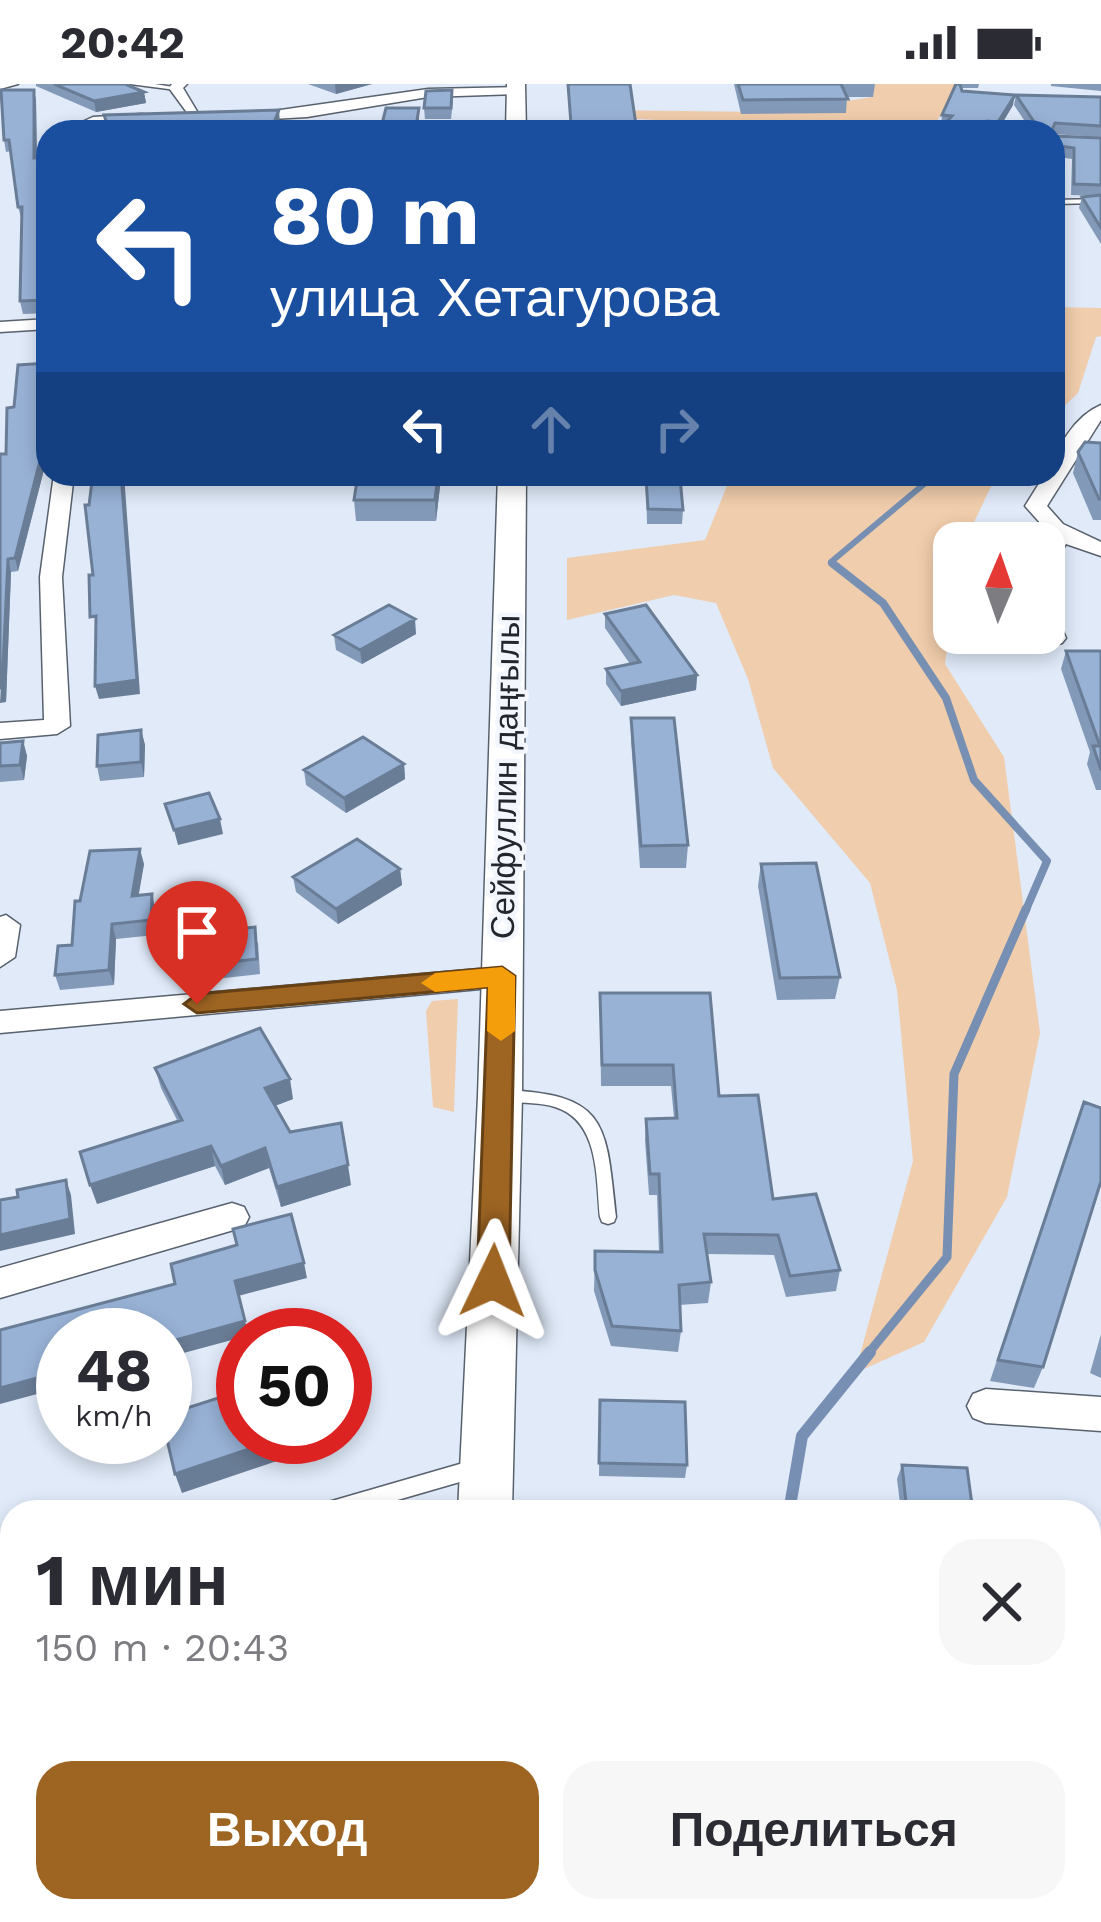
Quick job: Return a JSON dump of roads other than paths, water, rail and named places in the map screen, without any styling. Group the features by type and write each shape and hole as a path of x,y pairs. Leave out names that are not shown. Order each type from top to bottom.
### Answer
{"main road":[{"path":"516,87 516,120"},
{"name":"Сейфуллин даңғылы","path":"485,1489 500,1096 512,486"}],"street":[{"path":"0,85 11,84"},
{"path":"178,86 210,116"},
{"path":"176,116 307,113 428,93 516,87"},
{"path":"108,120 155,117"},
{"path":"0,327 36,325"},
{"path":"1065,458 1088,420 1101,410"},
{"path":"0,731 57,726 51,577 62,486"},
{"path":"1045,522 1036,506 1048,486"},
{"path":"1065,535 1101,549"},
{"path":"0,956 5,925"},
{"path":"0,1022 502,976"},
{"path":"0,1283 232,1217"},
{"path":"986,1406 1101,1414"}],"lane":[{"path":"133,84 178,86"},
{"path":"1065,202 1101,201"},
{"path":"500,1096 565,1100 590,1121 600,1152 608,1217"},
{"path":"408,1500 485,1489"}],"waterway":[{"path":"836,566 831,562 922,486"},
{"path":"832,563 883,603 946,698 974,780 1047,861 1025,912"},
{"path":"867,1355 947,1257 954,1074 1026,909"},
{"path":"791,1500 802,1436 870,1352"}]}
